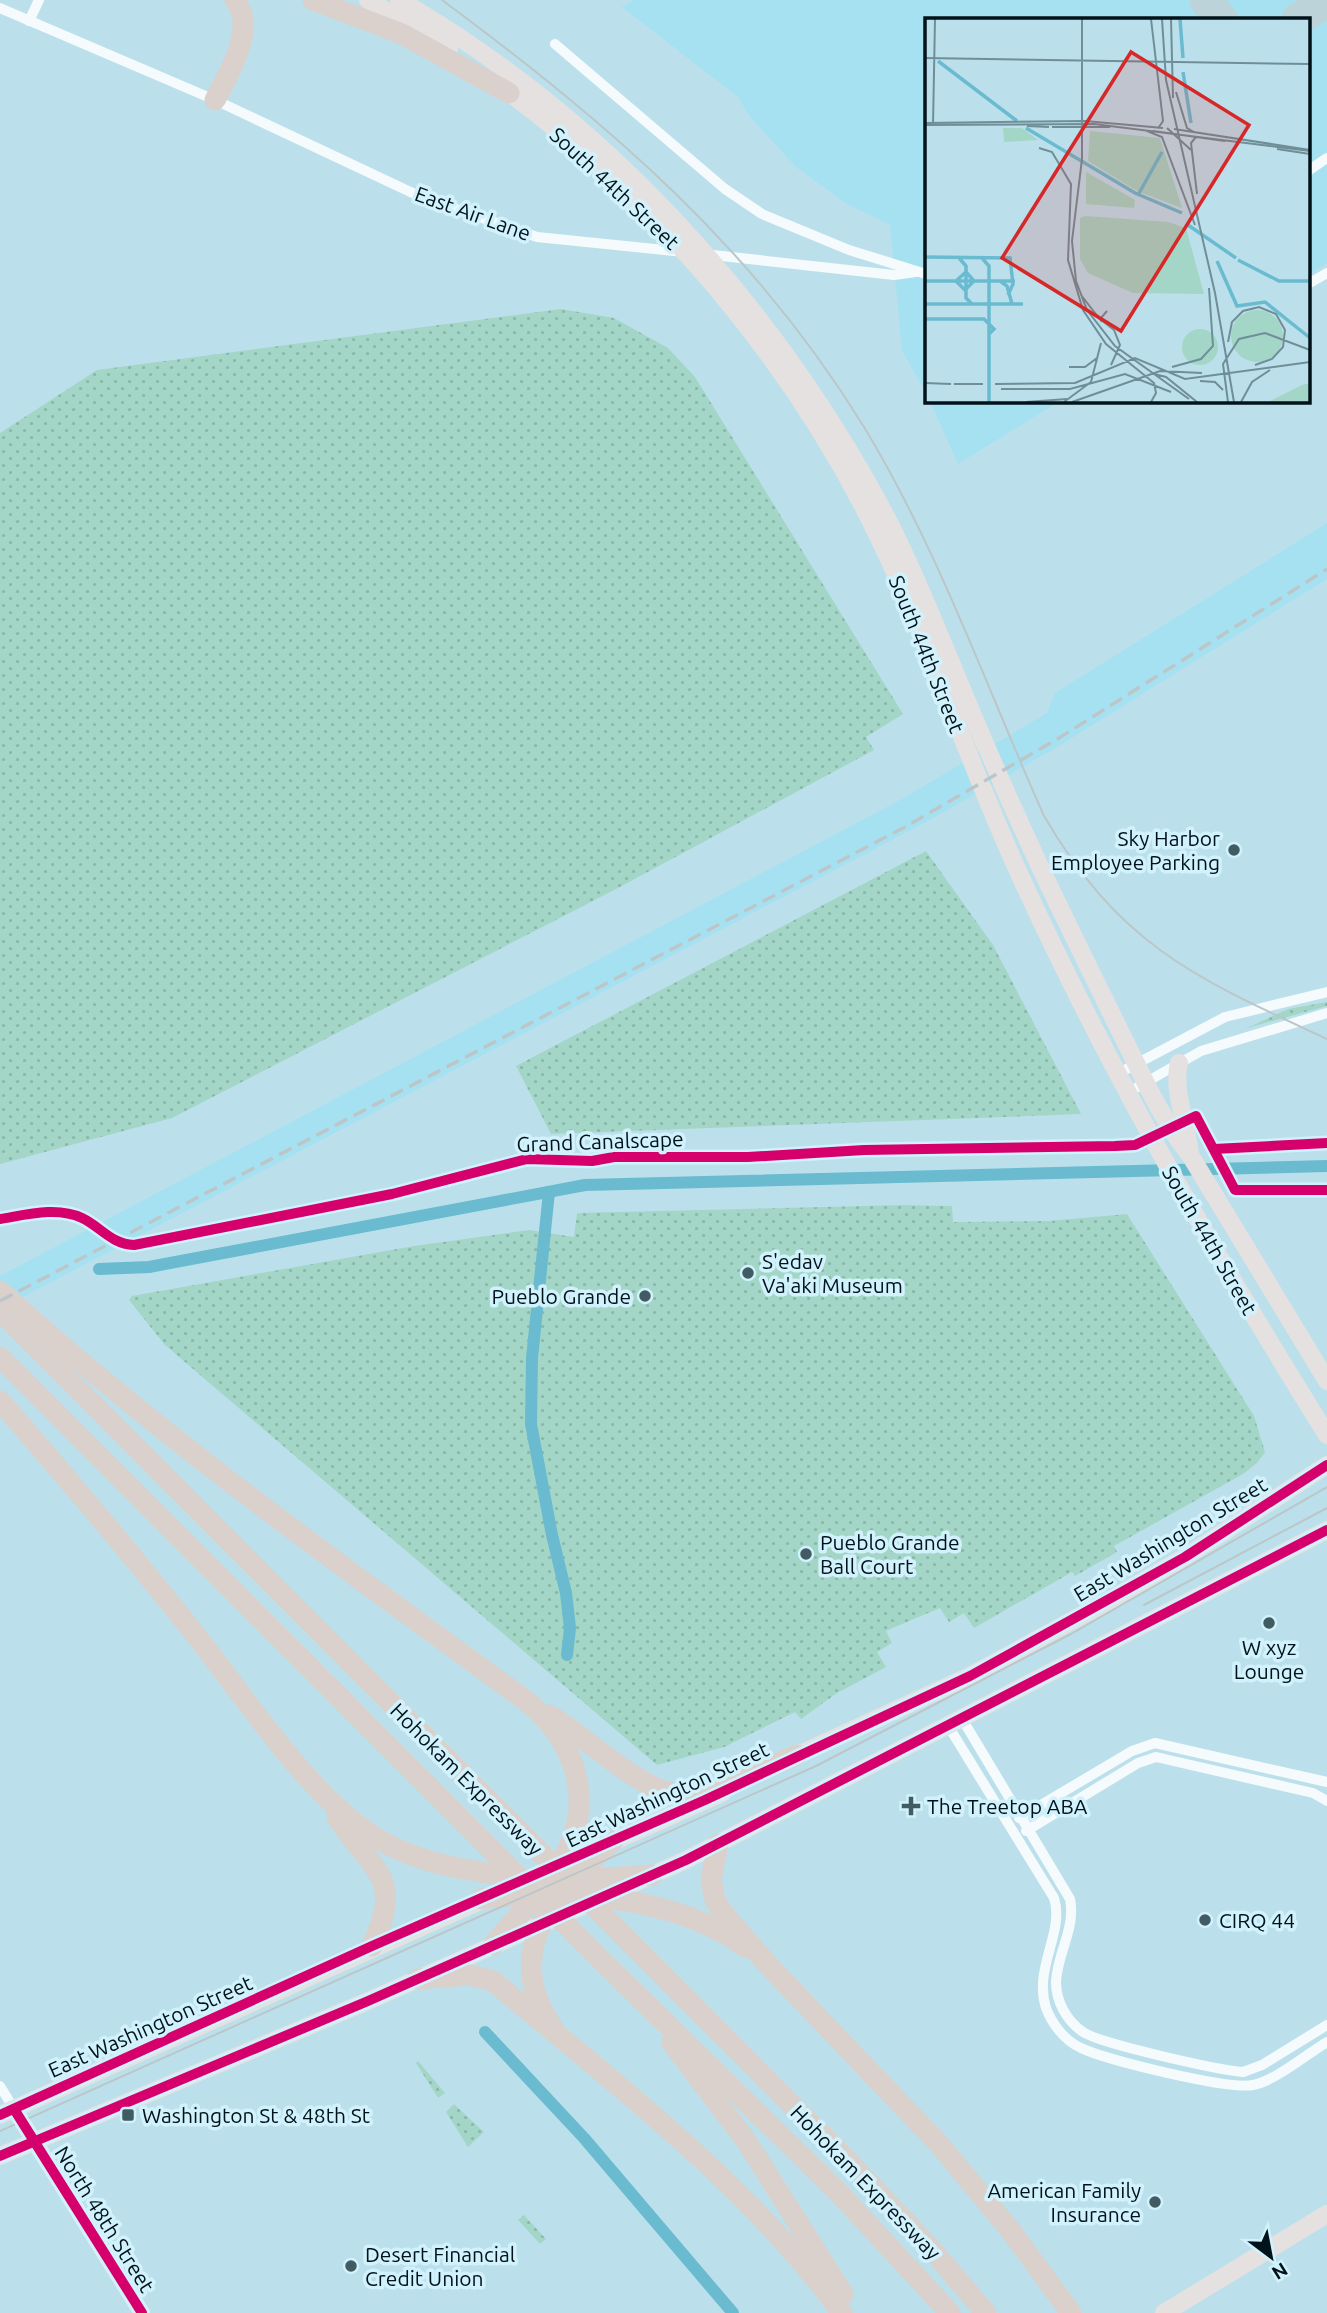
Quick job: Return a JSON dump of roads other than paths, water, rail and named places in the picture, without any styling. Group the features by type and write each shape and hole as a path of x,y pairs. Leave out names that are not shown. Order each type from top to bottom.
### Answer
{"highway":[{"path":"215,100 241,38 243,18 235,0"},
{"path":"313,0 402,34 510,83"},
{"path":"0,1291 30,1329 246,1494 525,1700 548,1720 561,1738 576,1775 579,1797 575,1829 549,1882 532,1956 536,1992 547,2019 561,2038"},
{"name":"Hohokam Expressway","path":"0,1311 30,1329 500,1812 933,2251 986,2313"},
{"name":"Hohokam Expressway","path":"0,1357 602,1961 839,2193 950,2313"},
{"path":"0,1401 147,1574 321,1792 384,1882 387,1907 372,1946"},
{"path":"525,1700 568,1726 645,1783 672,1793 714,1787 797,1755"},
{"path":"321,1792 356,1824 399,1850 460,1869 549,1882 597,1900 664,1910 699,1921 740,1943 769,1965"},
{"path":"493,1945 549,1882 613,1841"},
{"path":"718,1844 711,1875 715,1900 769,1965 956,2163 1069,2311"},
{"path":"481,1899 549,1882 653,1875"},
{"path":"602,1961 727,2113 783,2196 854,2313"},
{"path":"417,1979 458,1975 486,1977 561,2038 753,2207 797,2255 842,2313"},
{"path":"933,2251 998,2313"}],"main road":[{"name":"South 44th Street","path":"368,0 510,83 660,227 740,320 816,427 878,536 1017,868 1117,1074 1182,1194 1327,1435"},
{"name":"South 44th Street","path":"399,0 592,140 668,212 739,293 832,423 876,498 894,535 1022,827 1136,1063 1176,1137 1190,1155 1327,1381"},
{"path":"420,0 510,83"},
{"path":"1180,1063 1177,1079 1190,1155"},
{"name":"East Washington Street","path":"613,1841 970,1675 1108,1601 1212,1540 1327,1465"},
{"path":"0,2156 417,1979 653,1875 1327,1530"},
{"name":"East Washington Street","path":"7,2112 481,1899"},
{"path":"1164,2313 1327,2214"}],"street":[{"path":"29,21 39,0"},
{"name":"East Air Lane","path":"0,8 215,100 419,195 537,237 894,275 921,273"},
{"name":"East Air Lane","path":"555,44 724,188 762,214 805,234 921,273"},
{"path":"1310,170 1327,158"},
{"path":"1310,284 1327,273"},
{"path":"1117,1074 1225,1017 1327,992"},
{"path":"1127,1093 1201,1051 1327,1013"},
{"path":"954,1721 1022,1816 1070,1899 1071,1923 1060,1959 1057,1990 1066,2016 1086,2034 1243,2072 1262,2066 1327,2025"},
{"path":"954,1721 1056,1905 1041,1980 1045,2005 1053,2023 1078,2047 1239,2086 1266,2080 1327,2042"},
{"path":"1009,1824 1132,1751 1155,1743 1327,1783"},
{"path":"1018,1836 1138,1763 1156,1757 1313,1793 1327,1801"},
{"path":"0,2085 7,2112"},
{"name":"North 48th Street","path":"7,2112 33,2141 142,2313"}],"waterway":[{"path":"99,1269 149,1267 585,1185 1327,1166"},
{"path":"549,1192 532,1358 531,1424 566,1593 570,1628 567,1655"},
{"path":"485,2032 584,2138 733,2313"}],"tram line":[{"path":"442,0 563,94 674,192 726,245 775,302 821,362 864,427 915,521 960,618 1044,816 1073,861 1102,898 1165,954 1200,976 1327,1039"},
{"path":"0,2131 816,1766 1071,1634 1327,1487"},
{"path":"1144,1605 1327,1508"}],"railway":[{"path":"0,1301 905,827 1059,738 1327,569"}],"place":[{"name":"Sky Harbor Employee Parking","path":"1234,850"},
{"name":"S'edav Va'aki Museum","path":"748,1273"},
{"name":"Pueblo Grande","path":"645,1296"},
{"name":"Pueblo Grande Ball Court","path":"806,1554"},
{"name":"W xyz Lounge","path":"1269,1623"},
{"name":"The Treetop ABA","path":"911,1806"},
{"name":"CIRQ 44","path":"1205,1920"},
{"name":"Washington St & 48th St","path":"128,2115"},
{"name":"American Family Insurance","path":"1155,2202"},
{"name":"Desert Financial Credit Union","path":"351,2266"}]}
